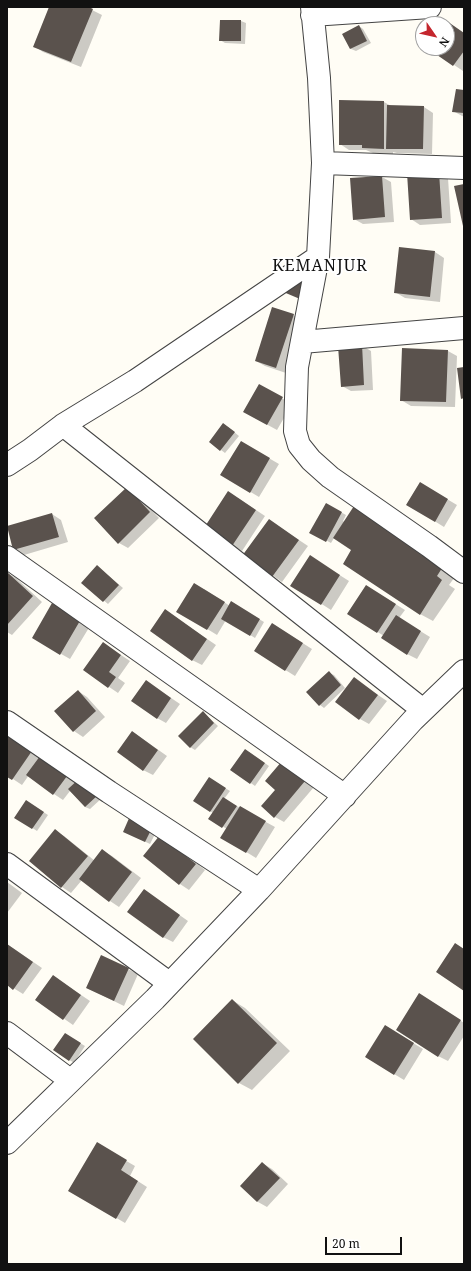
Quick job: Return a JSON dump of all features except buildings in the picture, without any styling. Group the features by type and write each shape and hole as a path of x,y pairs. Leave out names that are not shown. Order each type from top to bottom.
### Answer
{"street":[{"path":"430,7 312,11 319,78 323,163 318,257 297,367 295,400 296,431 299,445 311,460 330,478 430,546 464,572"},
{"path":"323,163 464,168"},
{"path":"7,465 63,425 135,381 318,257"},
{"path":"302,342 464,328"},
{"path":"63,425 423,710"},
{"path":"7,557 345,796"},
{"path":"7,1143 169,983 259,890 423,710 464,671"},
{"path":"7,722 109,792 259,890"},
{"path":"7,864 169,983"},
{"path":"7,1033 70,1080"}],"district":[{"name":"KEMANJUR","path":"320,266"}]}
